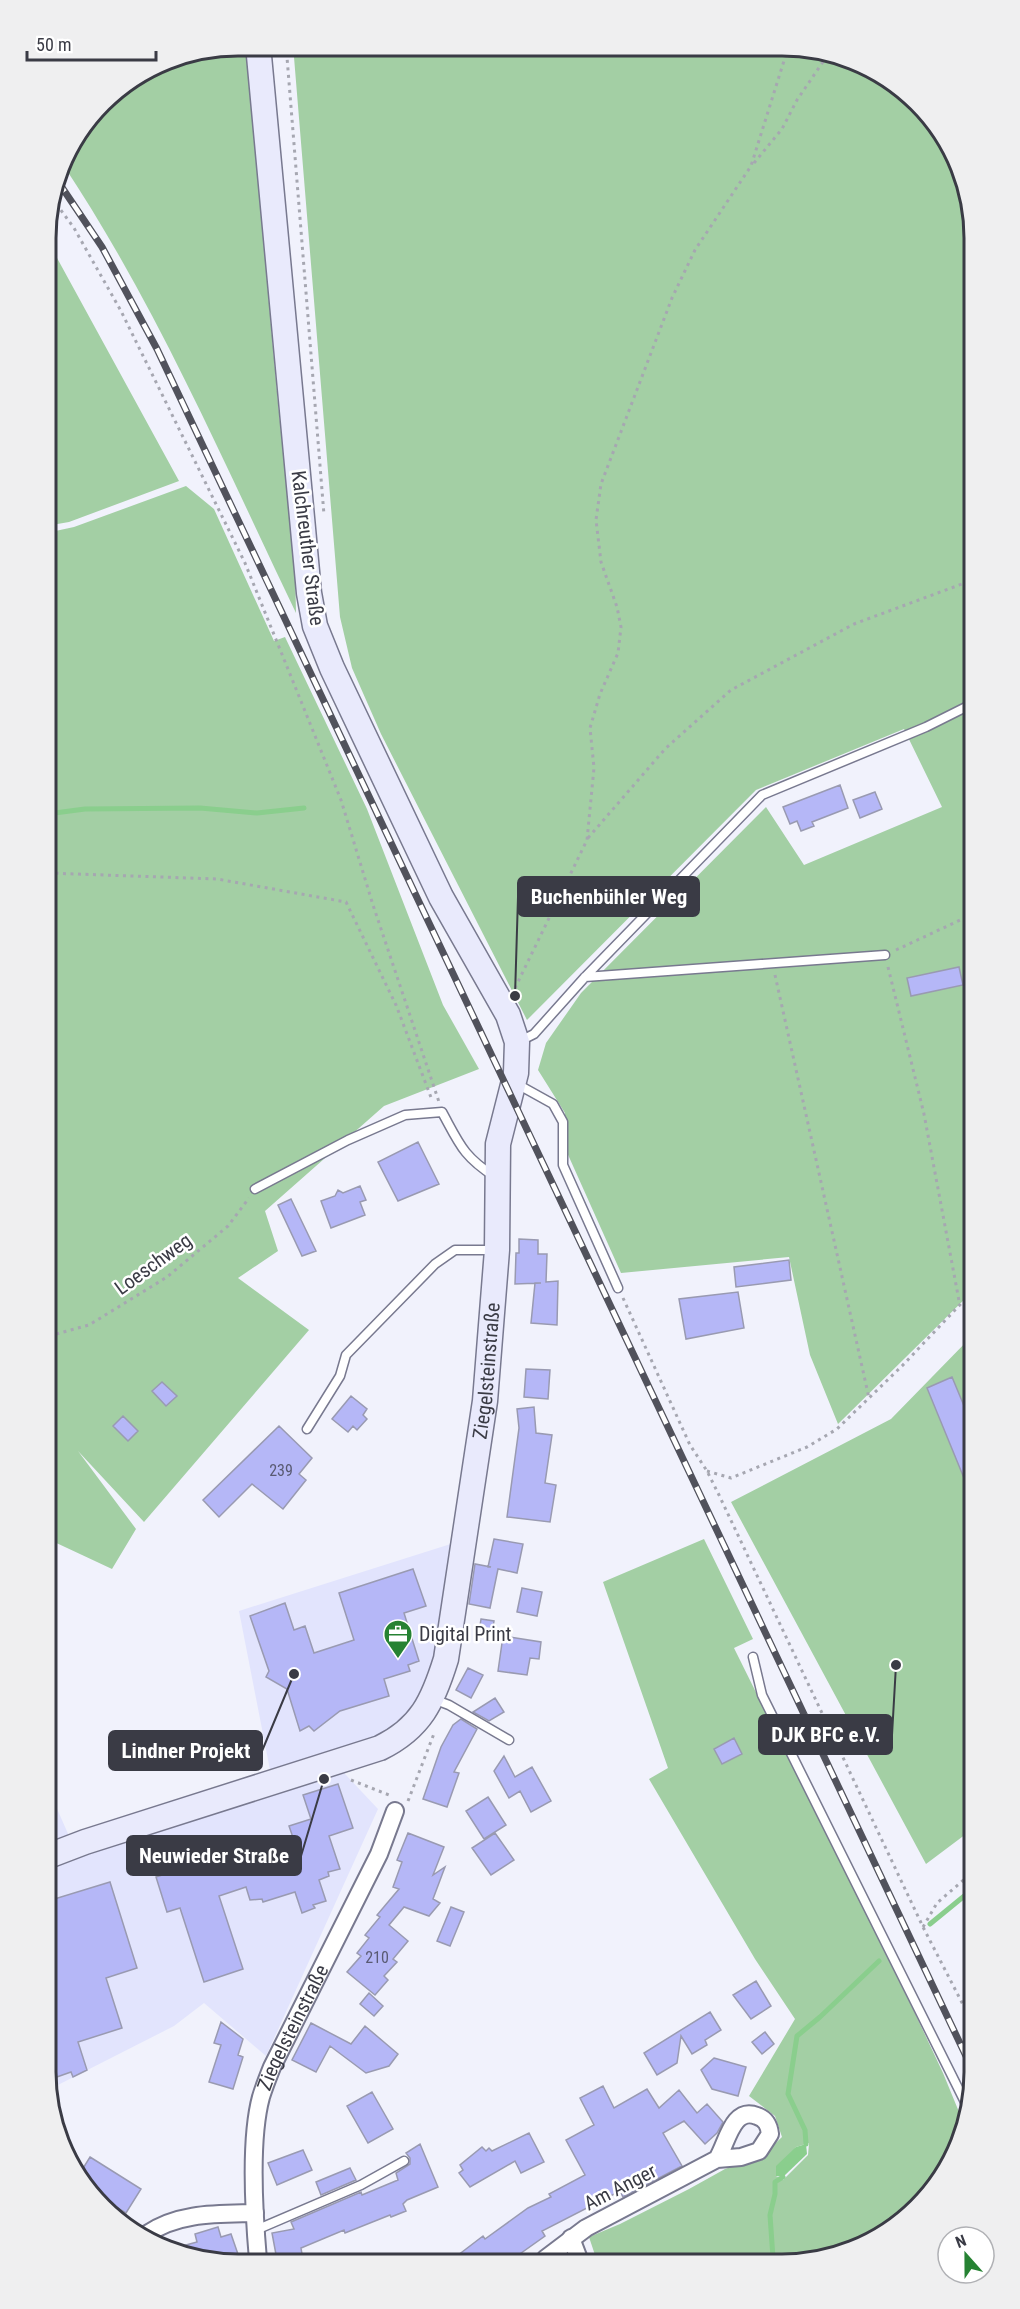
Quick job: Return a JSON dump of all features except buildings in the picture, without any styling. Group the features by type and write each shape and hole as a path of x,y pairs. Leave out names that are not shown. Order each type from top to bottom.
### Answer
{"street":[{"name":"Kalchreuther Straße","path":"259,56 309,593 315,626 332,668 431,877 458,930 502,1002 517,1042"},
{"name":"Ziegelsteinstraße","path":"55,1854 380,1748 401,1737 416,1723 432,1699 446,1659 487,1390 497,1250 496,1178 499,1138 518,1064 517,1042"},
{"name":"Ziegelsteinstraße","path":"258,2254 255,2221 255,2134 260,2098 272,2067 379,1854 396,1805"},
{"name":"Am Anger","path":"551,2254 586,2228 717,2159"},
{"path":"151,2232 176,2220 197,2215 255,2221"},
{"path":"570,2238 577,2254"}],"lane":[{"path":"517,1042 534,1034 585,977 762,795 926,727 964,708"},
{"path":"585,977 885,955"},
{"path":"514,1082 553,1104 563,1122 563,1165 618,1288"},
{"path":"255,1189 348,1140 405,1115 440,1112 462,1149 473,1162 496,1178"},
{"path":"307,1429 340,1376 346,1355 435,1264 455,1250 497,1250"},
{"path":"753,1657 762,1695 962,2097"},
{"path":"432,1699 449,1705 509,1740"},
{"path":"255,2221 361,2185 404,2161"}],"path":[{"path":"751,166 786,55"},
{"path":"287,56 324,515"},
{"path":"587,840 594,768 590,728 600,694 618,652 621,627 617,607 601,562 596,520 602,484 672,298 695,250 751,166 782,129 797,100 824,61"},
{"path":"58,207 74,228 121,311 245,563 341,800 440,1112"},
{"path":"511,996 587,840 665,749 731,690 854,624 964,582"},
{"path":"56,873 217,879 346,902 396,1005 440,1112"},
{"path":"960,1306 924,1114 885,955 964,918"},
{"path":"773,963 869,1398"},
{"path":"396,1005 405,1001"},
{"name":"Loeschweg","path":"55,1334 89,1325 167,1276 228,1226 255,1189"},
{"path":"618,1288 690,1445 707,1471 923,1927 964,2007"},
{"path":"707,1471 731,1478 807,1447 837,1429 964,1301"},
{"path":"333,1763 339,1775 396,1805 407,1803 436,1731"},
{"path":"923,1927 937,1903 964,1879"}],"shaded area":[{"path":"247,56 295,565 296,613 187,384 128,271 68,172 80,146 109,109 146,80 179,65 202,59"},
{"path":"294,56 795,56 841,65 863,74 893,93 927,127 951,168 963,214 964,237 964,1300 838,1424 810,1355 789,1257 621,1273 565,1148 565,1113 538,1070 546,1043 581,993 766,807 804,865 942,807 904,729 756,790 527,1020 381,734 352,668 340,617"},
{"path":"56,256 179,481 69,522 56,524"},
{"path":"186,486 214,509 274,641 285,637 367,809 443,1005 479,1069 384,1106 265,1211 278,1251 238,1278 309,1330 144,1522 78,1451 136,1529 112,1569 55,1542 56,531 74,527"},
{"path":"964,1344 964,1836 926,1864 731,1502 891,1419"},
{"path":"704,1539 753,1639 734,1648 912,2007 959,2113 946,2152 934,2173 919,2192 884,2223 852,2240 806,2252 783,2254 595,2254 589,2237 620,2224 725,2169 761,2157 782,2137 775,2116 749,2096 795,2019 755,1959 649,1779 668,1768 603,1582","holes":["809,2143 808,2155 783,2180 776,2176 796,2147"]},
{"path":"457,1542 435,1668 402,1724 330,1758 378,1809 266,2056 204,2003 174,2026 56,2086 55,1804 69,1836 271,1775 239,1611"},
{"path":"806,2144 807,2154 783,2177 776,2176 776,2166 796,2147"}],"waterway":[{"path":"56,813 85,809 200,808 257,813 304,808"},
{"path":"930,1924 964,1896"},
{"path":"806,2144 805,2130 788,2094 797,2036 879,1961"},
{"path":"773,2254 770,2215 775,2182 783,2177"}],"railway":[{"path":"63,188 102,247 157,349 964,2052"}],"place":[{"name":"Buchenbühler Weg","path":"515,996"},
{"name":"Digital Print","path":"398,1660"},
{"name":"DJK BFC e.V.","path":"896,1665"},
{"name":"Lindner Projekt","path":"294,1674"},
{"name":"Neuwieder Straße","path":"324,1779"}]}
